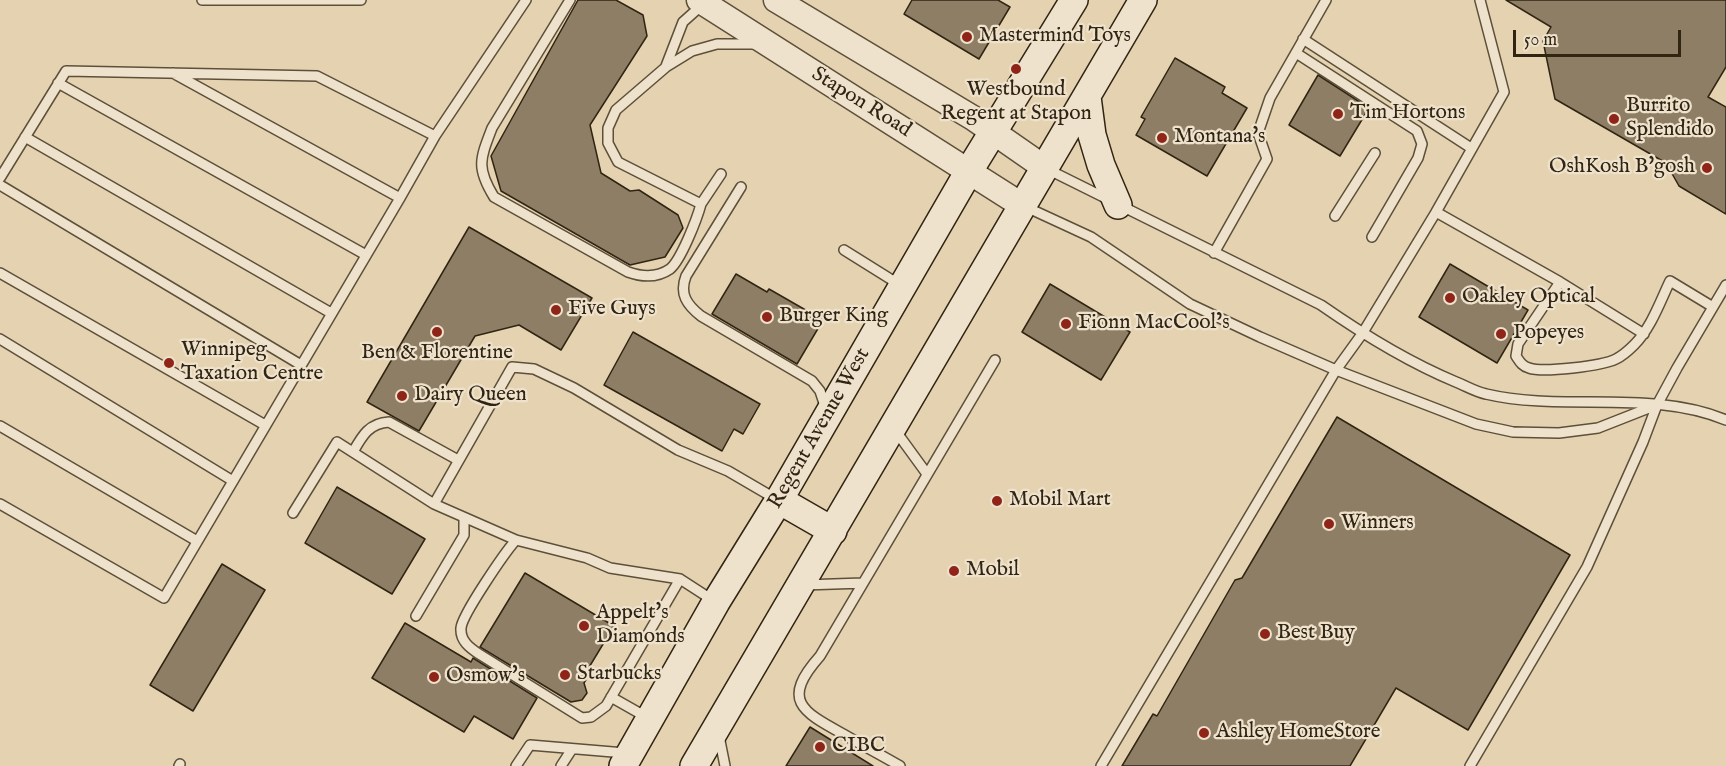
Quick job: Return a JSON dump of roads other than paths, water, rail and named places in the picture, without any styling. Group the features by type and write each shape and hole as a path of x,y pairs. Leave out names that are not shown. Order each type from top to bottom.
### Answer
{"main road":[{"name":"Regent Avenue West","path":"627,760 716,602 779,500 969,171 1074,0"},
{"path":"694,766 1143,0"},
{"path":"1087,97 1092,135 1101,165 1118,205"},
{"path":"779,500 833,531"}],"street":[{"name":"Stapon Road","path":"778,1 994,132 1045,168"},
{"name":"Stapon Road","path":"701,2 1023,206"}],"lane":[{"path":"202,0 361,0"},
{"path":"0,504 164,598 435,136 526,0"},
{"path":"570,0 492,128 481,167 484,181 494,197 628,272 641,276 655,275 671,268 694,228 701,204 721,174"},
{"path":"1214,253 1267,159 1258,133 1270,98 1326,0"},
{"path":"1101,766 1336,370 1362,334 1437,212 1504,92 1480,0"},
{"path":"666,67 683,22 701,2"},
{"path":"1303,39 1471,148"},
{"path":"701,204 618,162 609,143 608,128 616,110 666,67 692,51 717,44 768,44"},
{"path":"1296,53 1417,131 1422,144 1418,158 1372,237"},
{"path":"0,178 66,71 317,76 435,136"},
{"path":"170,72 400,198"},
{"path":"58,83 366,255"},
{"path":"25,137 331,313"},
{"path":"1335,216 1375,153"},
{"path":"1045,168 1321,305 1362,334 1436,374 1485,394 1553,402 1658,405 1710,414 1726,420"},
{"path":"0,185 301,365"},
{"path":"741,187 686,276 683,284 686,302 701,316 812,381 820,391 828,416"},
{"path":"1023,206 1091,237 1190,304 1336,370 1476,424 1513,432 1559,433 1598,428 1658,405"},
{"path":"1437,212 1560,282 1644,334"},
{"path":"844,250 902,286"},
{"path":"0,273 265,425"},
{"path":"1560,282 1518,344 1516,356 1521,364 1538,370 1578,367 1615,360 1632,348 1644,334 1670,281 1713,307"},
{"path":"1470,766 1587,567 1658,405 1726,285"},
{"path":"0,339 233,481"},
{"path":"900,766 816,720 803,708 800,697 801,686 995,360"},
{"path":"434,504 512,367 534,369 574,388 678,450 728,471 779,500"},
{"path":"353,452 363,434 376,423 389,422 458,460"},
{"path":"0,426 197,541"},
{"path":"892,426 927,474"},
{"path":"292,513 337,442 434,504 516,540 586,558 610,568 680,579 716,602"},
{"path":"416,616 464,535 464,518"},
{"path":"516,540 504,553 466,615 461,627 462,636 467,646 582,717 591,717 606,706 680,579"},
{"path":"801,585 863,583"},
{"path":"611,697 649,719"},
{"path":"717,726 725,766"},
{"path":"516,766 530,746 572,749 627,760"},
{"path":"561,766 572,749"}],"place":[{"name":"Mastermind Toys","path":"967,37"},
{"name":"Westbound Regent at Stapon","path":"1016,69"},
{"name":"Tim Hortons","path":"1338,114"},
{"name":"Burrito Splendido","path":"1614,119"},
{"name":"Montana's","path":"1162,138"},
{"name":"OshKosh B'gosh","path":"1707,168"},
{"name":"Oakley Optical","path":"1450,298"},
{"name":"Five Guys","path":"556,310"},
{"name":"Burger King","path":"767,317"},
{"name":"Fionn MacCool’s","path":"1066,324"},
{"name":"Ben & Florentine","path":"437,332"},
{"name":"Popeyes","path":"1501,334"},
{"name":"Winnipeg Taxation Centre","path":"169,363"},
{"name":"Dairy Queen","path":"402,396"},
{"name":"Mobil Mart","path":"997,501"},
{"name":"Winners","path":"1329,524"},
{"name":"Mobil","path":"954,571"},
{"name":"Appelt's Diamonds","path":"584,626"},
{"name":"Best Buy","path":"1265,634"},
{"name":"Starbucks","path":"565,675"},
{"name":"Osmow's","path":"434,677"},
{"name":"Ashley HomeStore","path":"1204,733"},
{"name":"CIBC","path":"820,747"}]}
